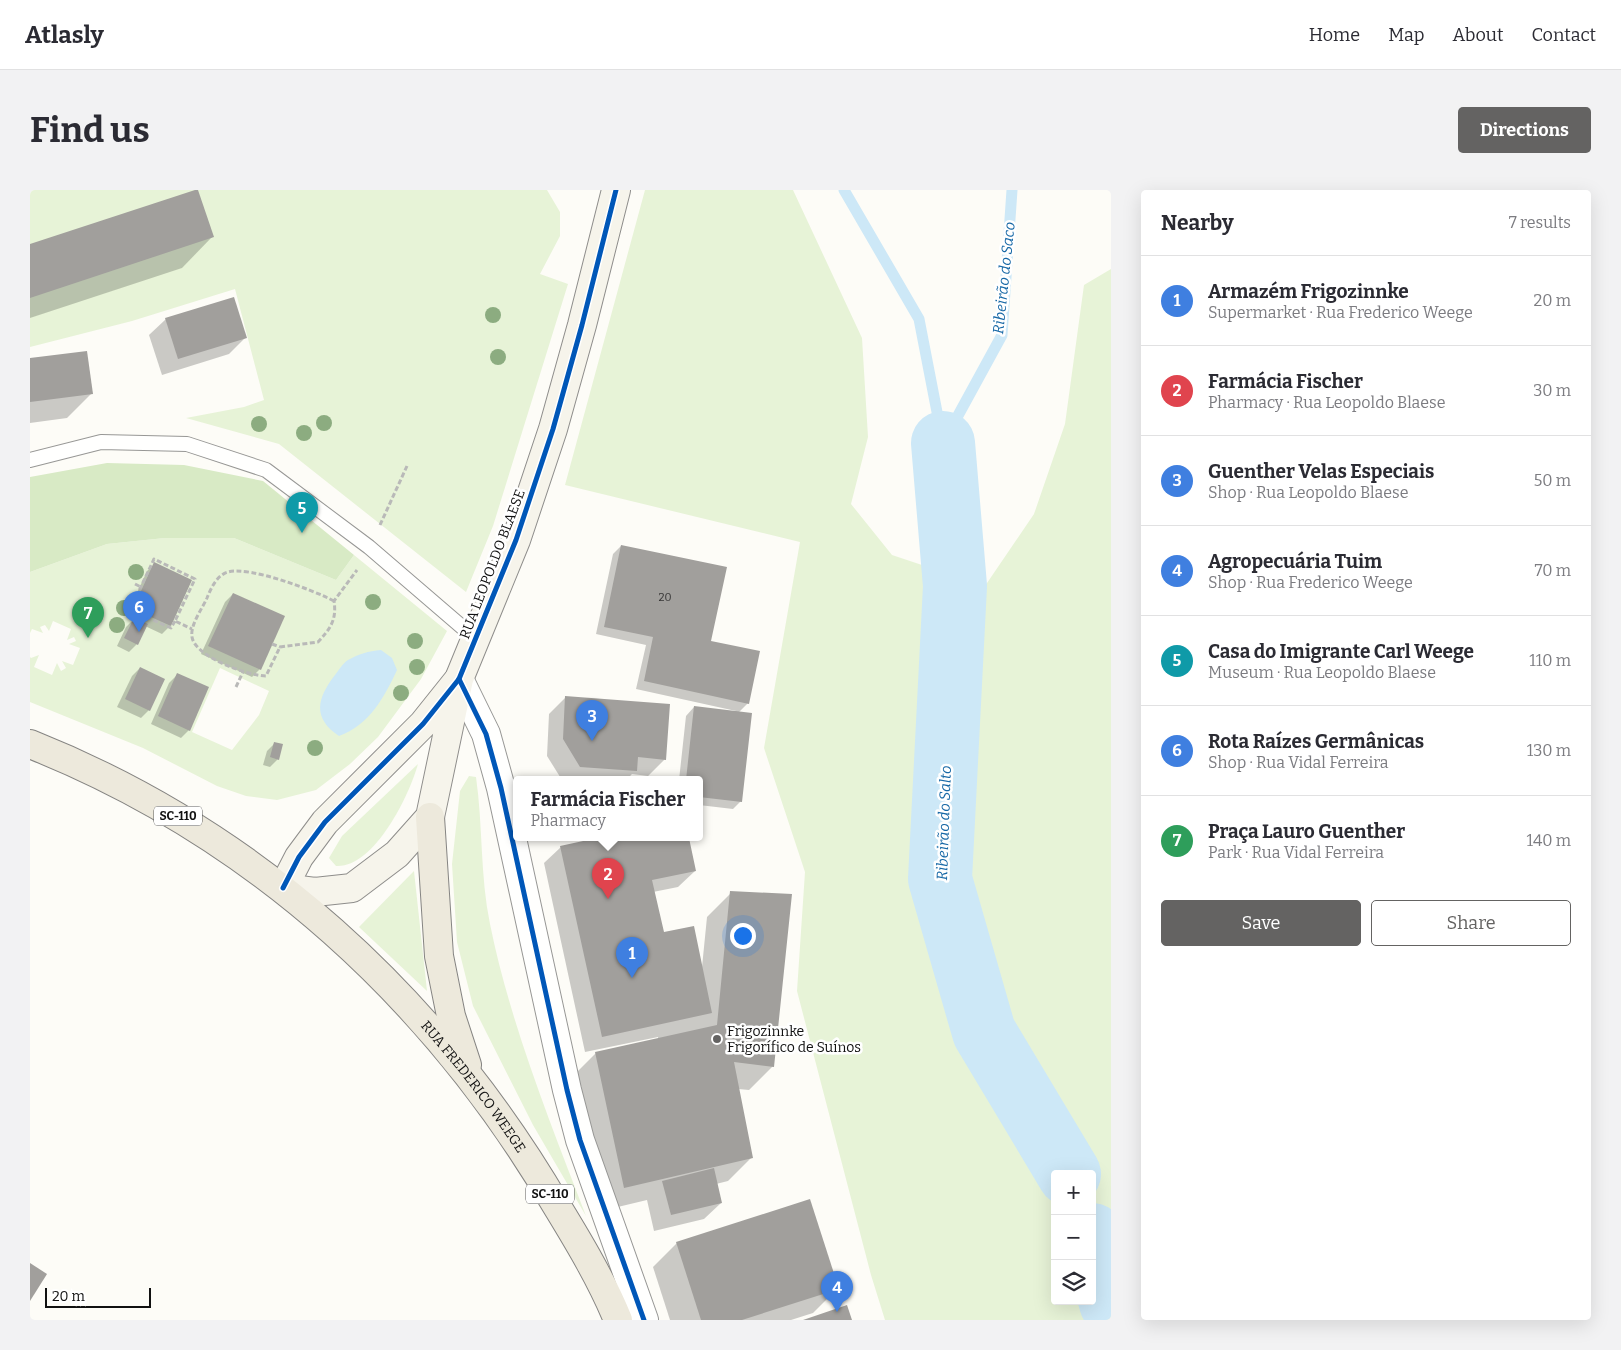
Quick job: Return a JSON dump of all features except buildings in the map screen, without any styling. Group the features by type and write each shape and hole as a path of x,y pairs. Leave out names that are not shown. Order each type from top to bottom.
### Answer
{"main road":[{"name":"SC-110","path":"30,744 120,784 180,816 235,852 283,888"},
{"path":"430,817 439,956 451,1016 471,1076"},
{"name":"RUA FREDERICO WEEGE","path":"283,888 380,975 471,1076 505,1123 542,1180 581,1246 618,1320"}],"street":[{"name":"RUA LEOPOLDO BLAESE","path":"459,679 423,724 325,822 299,857 283,888 315,892 352,888 397,854 430,817 459,679 516,540 553,430 582,326 616,190"},
{"path":"459,679 486,734 501,788 580,1140 644,1320"}],"lane":[{"path":"30,460 101,442 187,444 266,470 369,548 476,639"}],"path":[{"path":"381,523 407,466"},
{"path":"154,559 195,579 175,621 172,628 130,610 154,559"},
{"path":"272,644 280,647 318,642 331,628 336,613 334,601 362,563"},
{"path":"280,647 266,676 254,676 243,672 209,656 198,648 192,638 192,629 213,584 226,572 246,570 320,594 334,601"},
{"path":"135,584 141,587"},
{"path":"175,621 192,629"},
{"path":"236,687 243,672"}],"green space":[{"path":"30,190 547,190 560,212 560,236 540,274 568,284 493,526 466,592 279,444 186,418 244,407 264,400 235,289 132,321 30,347"},
{"path":"645,190 793,190 862,338 868,437 851,504 892,555 985,586 1034,514 1065,424 1084,285 1111,269 1111,1320 885,1320 871,1275 797,991 805,872 764,748 800,542 565,485"},
{"path":"107,463 184,465 263,481 354,555 336,580 234,538 165,538 107,544 30,572 30,477"},
{"path":"165,538 234,538 336,580 354,555 447,631 421,679 378,737 350,764 316,790 277,800 246,796 217,786 143,748 30,702 30,657 39,655 34,667 52,675 57,663 61,671 66,668 62,661 73,665 80,648 69,644 76,641 74,637 67,640 71,629 53,621 49,631 45,625 40,627 43,633 32,629 30,633 30,572 107,544","holes":["220,668 269,691 259,715 232,750 192,732"]},
{"path":"418,764 407,794 398,811 376,843 364,855 350,864 336,866 329,858 342,836"},
{"path":"469,776 476,777 487,906 498,961 532,1072 586,1216 533,1125 473,1006 457,942 452,864 460,791"},
{"path":"414,871 427,991 359,927"}],"water":[{"path":"381,650 392,658 397,670 381,700 367,718 350,731 339,736 324,722 321,715 320,707 324,692 346,661 364,653"}],"waterway":[{"path":"844,190 919,319 943,443"},
{"name":"Ribeirão do Saco","path":"943,443 1002,335 1012,190"},
{"name":"Ribeirão do Salto","path":"943,443 955,586 940,879 984,1032 1067,1170"},
{"name":"Ribeirão do Salto","path":"1096,1249 1111,1303"}],"cycle path":[{"path":"283,888 299,857 325,822 423,724 459,679 516,540 553,429 582,325 616,190"},
{"path":"459,679 486,734 501,788 567,1090 580,1140 644,1320"}],"place":[{"name":"Casa do Imigrante Carl Weege","path":"302,533"},
{"name":"Rota Raízes Germânicas","path":"139,632"},
{"name":"Praça Lauro Guenther","path":"88,638"},
{"name":"Guenther Velas Especiais","path":"592,741"},
{"name":"Farmácia Fischer","path":"608,899"},
{"name":"Armazém Frigozinnke","path":"632,978"},
{"name":"Frigozinnke Frigorífico de Suínos","path":"717,1039"},
{"name":"Agropecuária Tuim","path":"837,1312"}]}
